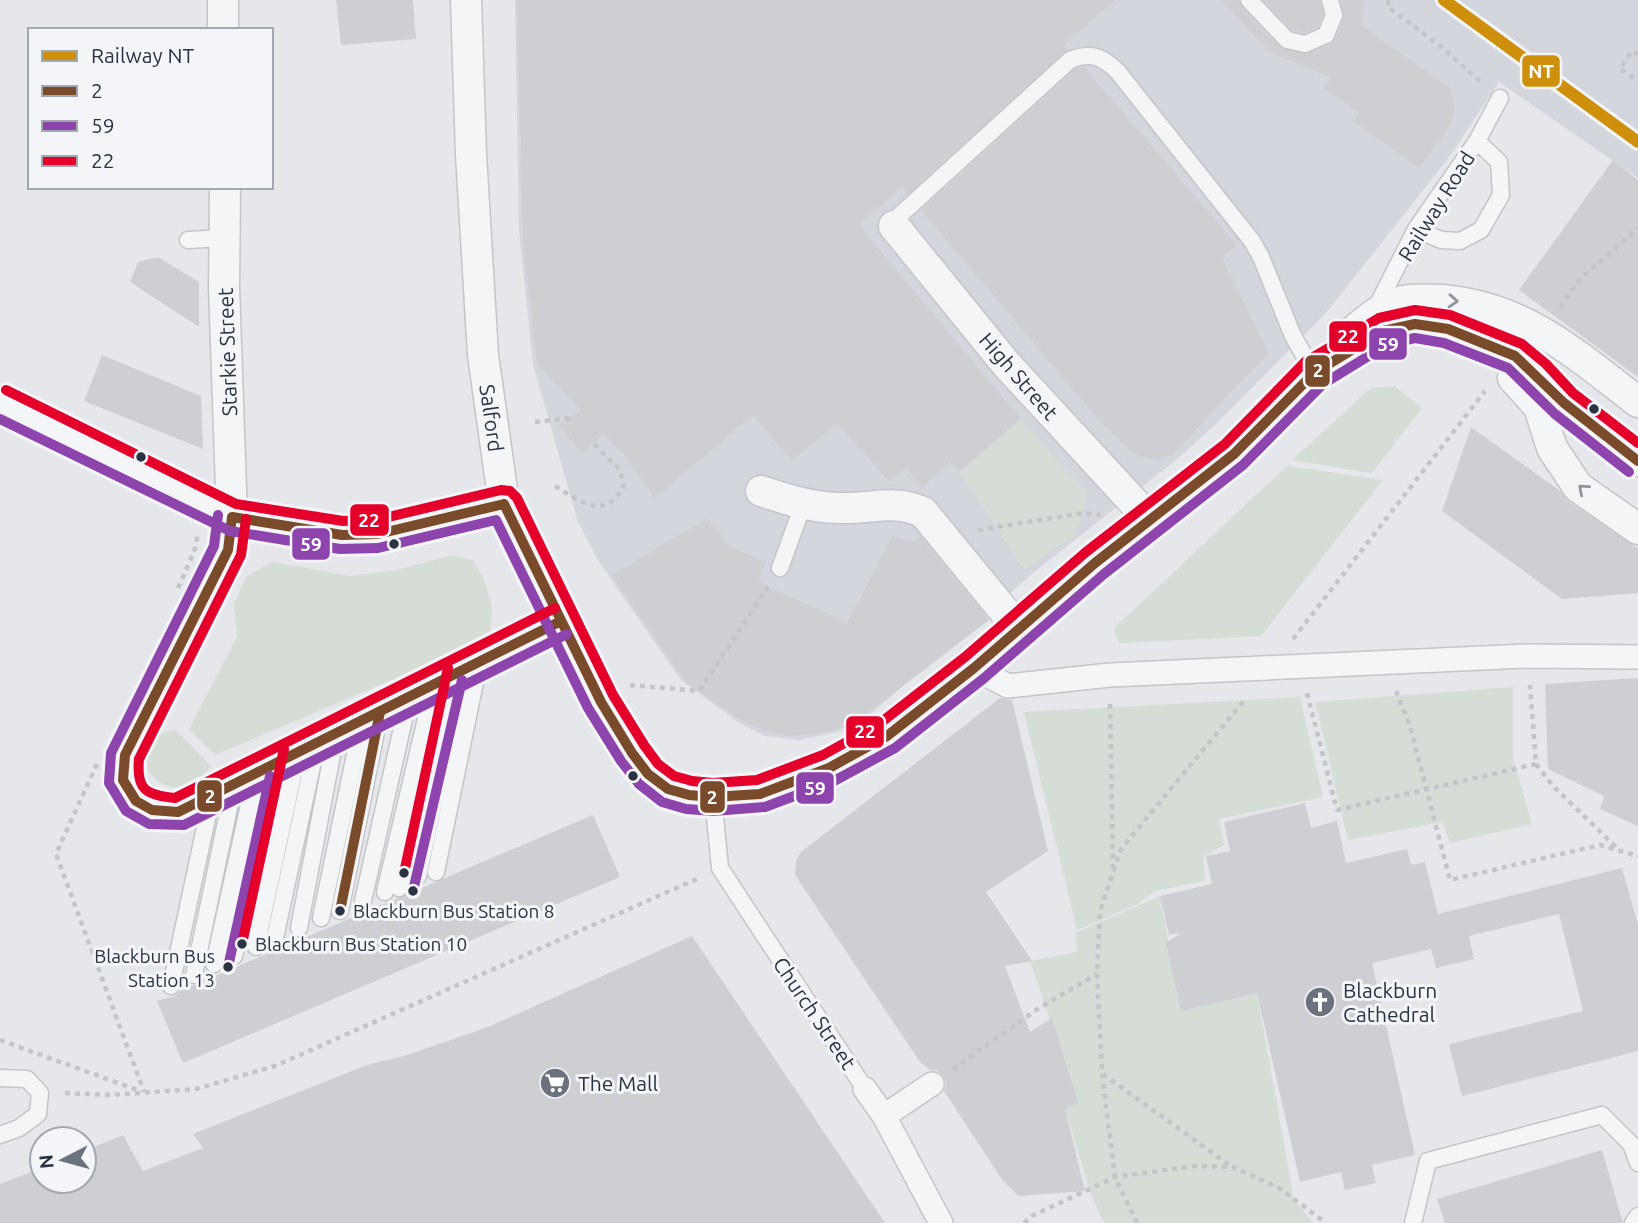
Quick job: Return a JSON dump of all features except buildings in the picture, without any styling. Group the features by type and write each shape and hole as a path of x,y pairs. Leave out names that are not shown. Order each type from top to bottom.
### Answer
{"street":[{"path":"223,0 223,28"},
{"name":"Salford","path":"467,1 471,155 483,355 504,504 601,702 632,753 648,774 668,789 689,795 713,797"},
{"name":"Starkie Street","path":"225,189 224,287 232,517"},
{"name":"High Street","path":"894,226 1007,365 1151,521"},
{"path":"713,797 760,794 830,768 887,736 974,667 1095,563 1234,454 1351,334 1373,315 1399,302 1467,302 1492,308 1552,337 1638,402"},
{"path":"1314,373 1383,331 1415,324 1448,329 1515,356 1564,403 1638,461"},
{"path":"1491,346 1506,369 1539,407 1552,448 1577,487 1638,529"},
{"path":"0,403 232,517 341,535 378,534 504,504"},
{"path":"761,491 803,505 843,509 906,505 923,512 1018,628"},
{"path":"974,667 1008,686 1110,675 1528,656 1638,657"},
{"path":"884,1116 932,1084"},
{"name":"Church Street","path":"865,1089 884,1116 941,1223"}],"lane":[{"path":"1250,0 1287,40 1305,44 1326,35 1334,15 1330,0"},
{"path":"894,226 900,215 921,195 1070,60 1084,55 1095,55 1106,60 1118,72 1252,241 1293,336 1314,373"},
{"name":"Railway Road","path":"1373,315 1416,229 1477,141 1500,99"},
{"path":"1416,229 1441,240 1460,241 1481,230 1501,195 1499,162 1477,141"},
{"path":"188,240 225,239"},
{"path":"780,568 803,505"},
{"path":"232,517 228,550 125,755 123,780 136,801 152,810 178,812 561,621"},
{"path":"436,872 479,663"},
{"path":"418,876 448,678"},
{"path":"392,890 448,678"},
{"path":"363,901 409,697"},
{"path":"340,911 380,712"},
{"path":"321,918 362,721"},
{"path":"299,928 336,733"},
{"path":"275,938 317,743"},
{"path":"256,947 298,752"},
{"path":"234,956 280,762"},
{"path":"214,964 256,774"},
{"path":"194,975 234,784"},
{"path":"171,986 212,795"},
{"name":"Church Street","path":"713,797 720,868 865,1089"},
{"path":"0,1078 27,1079 40,1093 38,1114 19,1128 0,1135"},
{"path":"1413,1223 1428,1161 1602,1115 1631,1144 1638,1163"},
{"path":"1633,1223 1638,1216"}],"path":[{"path":"1388,0 1388,7 1440,46 1500,99"},
{"path":"1638,55 1632,51 1620,69 1638,81"},
{"path":"535,422 570,418"},
{"path":"555,486 585,505 599,507 618,498 624,485 619,469 593,443"},
{"path":"943,536 1083,513 1151,521"},
{"path":"630,685 699,691 780,568"},
{"path":"1528,656 1536,764 1553,786 1619,850"},
{"path":"1385,663 1409,726 1450,880 1600,845 1638,856"},
{"path":"1300,667 1337,810 1536,764"},
{"path":"1110,675 1113,873"},
{"path":"40,1093 111,1094 196,1089 275,1066 720,868"},
{"path":"932,1084 1039,1009 1097,974"},
{"path":"0,1040 144,1092"},
{"path":"1102,1073 1233,1167 1279,1188 1326,1223"},
{"path":"1024,1223 1032,1216 1115,1177 1194,1166 1233,1167"}],"shaded area":[{"path":"515,0 1638,0 1638,178 1499,82 1447,160 1326,313 1216,424 1176,460 1032,574 873,712 840,731 800,740 764,736 738,722 681,680 599,562 578,522 533,364 519,231"},
{"path":"1394,386 1422,408 1372,473 1292,460 1371,388"},
{"path":"1021,419 1086,492 1083,513 1074,536 1024,570 959,472"},
{"path":"1287,466 1383,480 1261,636 1120,643 1114,628"},
{"path":"453,555 473,560 485,582 492,608 490,640 479,654 448,656 215,755 189,729 237,637 234,603 247,576 272,562 350,576 397,570"},
{"path":"1513,687 1513,758 1532,824 1450,843 1442,822 1348,840 1315,702"},
{"path":"1300,697 1323,797 1219,819 1224,845 1203,857 1205,881 1155,891 1136,905 1077,930 1024,712"},
{"path":"176,730 211,766 188,786 172,787 158,782 149,770 147,762 153,734"},
{"path":"1160,896 1181,1011 1257,993 1294,1199 1313,1223 1104,1223 1091,1195 1065,1109 1078,1102 1030,961 1077,952 1075,933"}],"rail line":[{"name":"NT","path":"1444,0 1638,142"}],"transit line":[{"name":"22","path":"6,390 236,504 343,521 376,520 501,490 510,491 517,498 613,695 644,745 658,764 674,776 713,783 757,780 823,755 879,724 965,657 1086,552 1225,444 1305,362 1379,318 1415,310 1450,315 1522,344 1546,364 1573,393 1638,443"},
{"name":"2","path":"504,504 601,702 632,753 648,774 668,789 689,795 713,797 760,794 829,768 887,736 974,668 1095,563 1234,454 1314,373 1383,331 1415,324 1448,329 1515,356 1564,403 1638,461"},
{"name":"59","path":"0,419 230,531 340,549 378,548 496,520 588,708 621,761 639,784 662,802 686,809 714,811 765,807 834,781 895,748 983,679 1104,574 1243,465 1323,384 1388,344 1415,338 1444,343 1508,368 1555,414 1629,472"},
{"name":"2","path":"232,517 342,535 378,534 504,504"},
{"name":"59","path":"218,515 214,546 111,753 109,783 126,811 149,824 184,825 567,634"},
{"name":"2","path":"232,517 228,550 125,755 123,780 136,801 152,810 178,812 561,621"},
{"name":"22","path":"246,519 241,555 139,759 139,778 150,793 175,798 555,608"},
{"name":"22","path":"404,873 448,668"},
{"name":"59","path":"413,891 462,680"},
{"name":"2","path":"340,911 380,712"},
{"name":"22","path":"242,944 284,749"},
{"name":"59","path":"228,967 270,776"}],"place":[{"name":"Blackburn Bus Station 8","path":"340,911"},
{"name":"Blackburn Bus Station 10","path":"242,944"},
{"name":"Blackburn Bus Station 13","path":"228,967"},
{"name":"Blackburn Cathedral","path":"1320,1002"},
{"name":"The Mall","path":"555,1083"}]}
